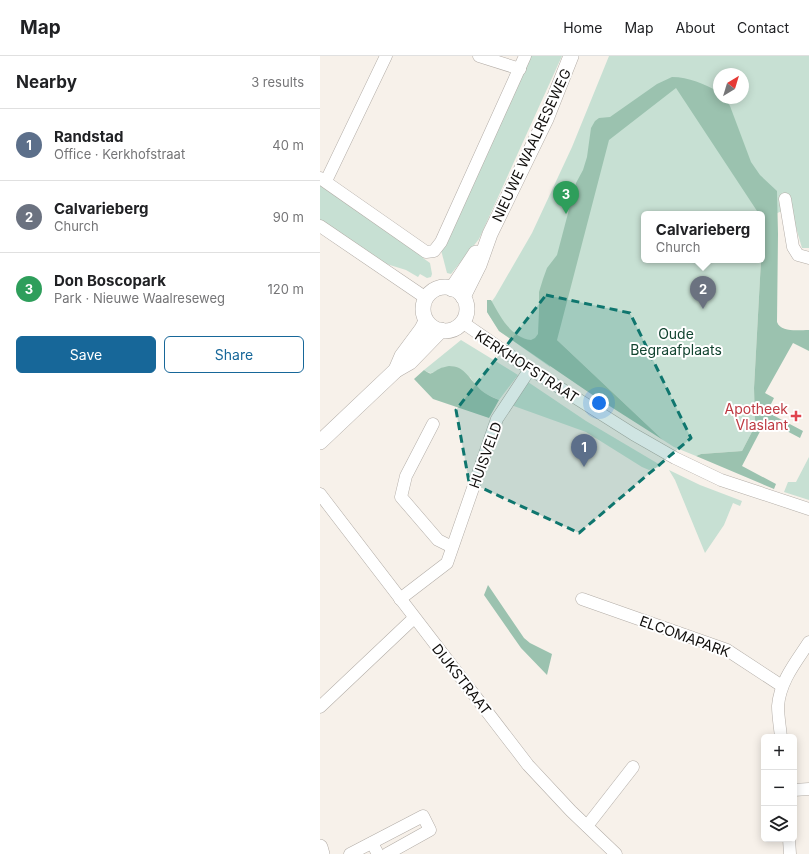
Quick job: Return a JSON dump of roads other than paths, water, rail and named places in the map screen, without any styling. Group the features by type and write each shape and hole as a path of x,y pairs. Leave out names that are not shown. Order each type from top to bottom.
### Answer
{"street":[{"path":"386,56 323,180 426,252 434,251 441,242 526,56"},
{"path":"480,56 520,68"},
{"name":"NIEUWE WAALRESEWEG","path":"457,293 490,234 546,119 571,56"},
{"path":"785,199 793,247 798,255 809,258"},
{"path":"320,226 426,298"},
{"path":"443,287 457,293 466,309 462,322 454,329 441,330 435,328 426,320 423,311 426,298 431,292 443,287"},
{"path":"396,370 402,356 422,329 426,320"},
{"name":"KERKHOFSTRAAT","path":"462,322 530,369 633,434 675,458 722,480 809,509"},
{"path":"320,442 396,370 410,362 441,330"},
{"name":"HUISVELD","path":"400,599 446,563 497,419 530,369"},
{"path":"433,424 406,476 401,497 438,540 452,548"},
{"name":"DIJKSTRAAT","path":"320,494 528,765 616,854"},
{"name":"ELCOMAPARK","path":"582,599 728,650 782,686"},
{"path":"320,707 414,618"},
{"path":"781,734 778,706 782,686 809,642"},
{"path":"587,826 633,767"},
{"path":"797,790 809,789"},
{"path":"350,854 423,816 430,830 388,854"},
{"path":"789,842 790,854"},
{"path":"372,843 378,854"},
{"path":"320,847 322,854"}],"place":[{"name":"Don Boscopark","path":"566,214"},
{"name":"Calvarieberg","path":"703,309"},
{"name":"Apotheek Vlaslant","path":"796,416"},
{"name":"Randstad","path":"584,467"}],"park label":[{"name":"Oude Begraafplaats","path":"676,342"}]}
